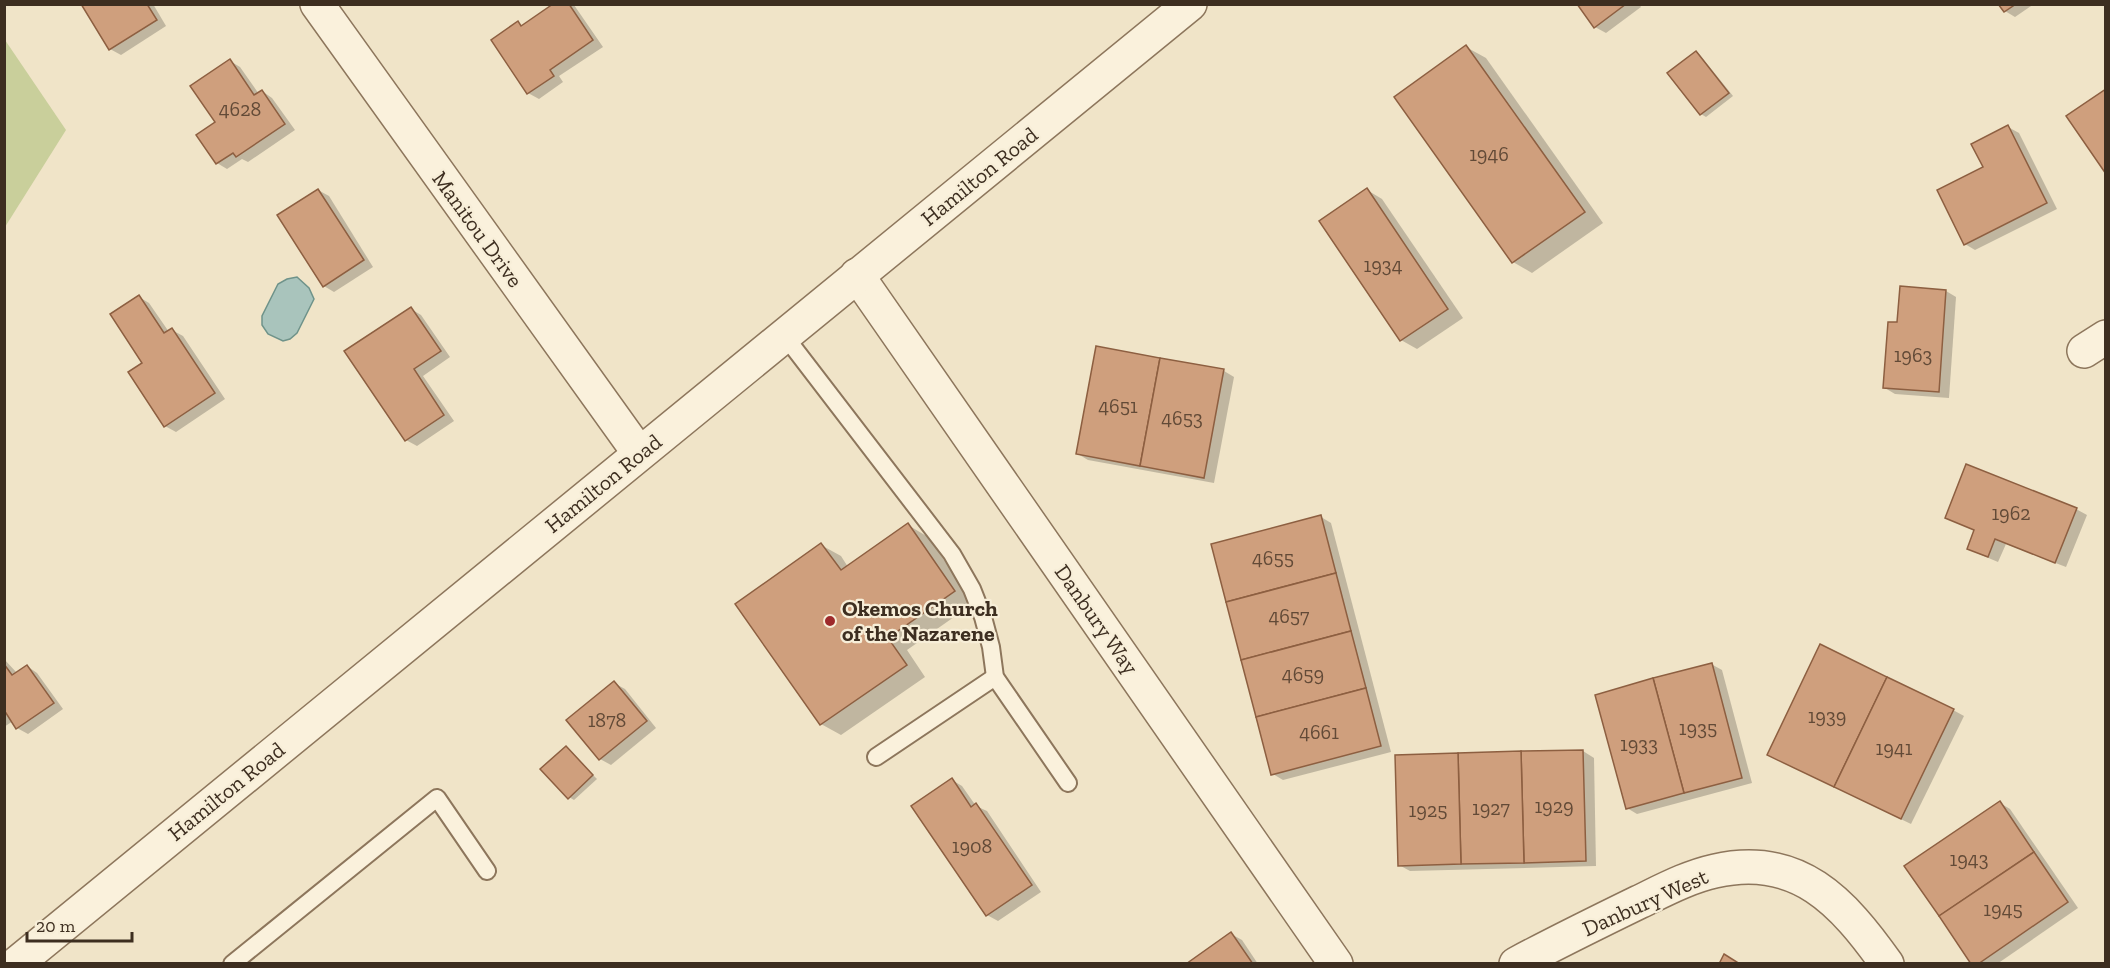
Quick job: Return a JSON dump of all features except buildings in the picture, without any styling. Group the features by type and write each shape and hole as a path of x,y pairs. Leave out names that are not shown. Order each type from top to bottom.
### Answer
{"street":[{"name":"Hamilton Road","path":"16,963 1190,4"},
{"name":"Manitou Drive","path":"327,8 639,453"},
{"name":"Danbury Way","path":"857,275 1336,963"},
{"name":"Danbury West","path":"1516,963 1671,887 1716,871 1744,867 1772,868 1799,877 1824,892 1846,910 1887,963"}],"lane":[{"path":"784,335 952,554 972,589 983,617 991,647 995,677 1068,783"},
{"path":"876,757 995,677"},
{"path":"231,963 437,798 487,871"}],"green space":[{"path":"5,40 66,130 4,227"}],"water":[{"path":"297,277 309,288 314,299 297,333 283,341 268,334 262,325 262,316 278,284"}],"place":[{"name":"Okemos Church of the Nazarene","path":"830,621"}]}
